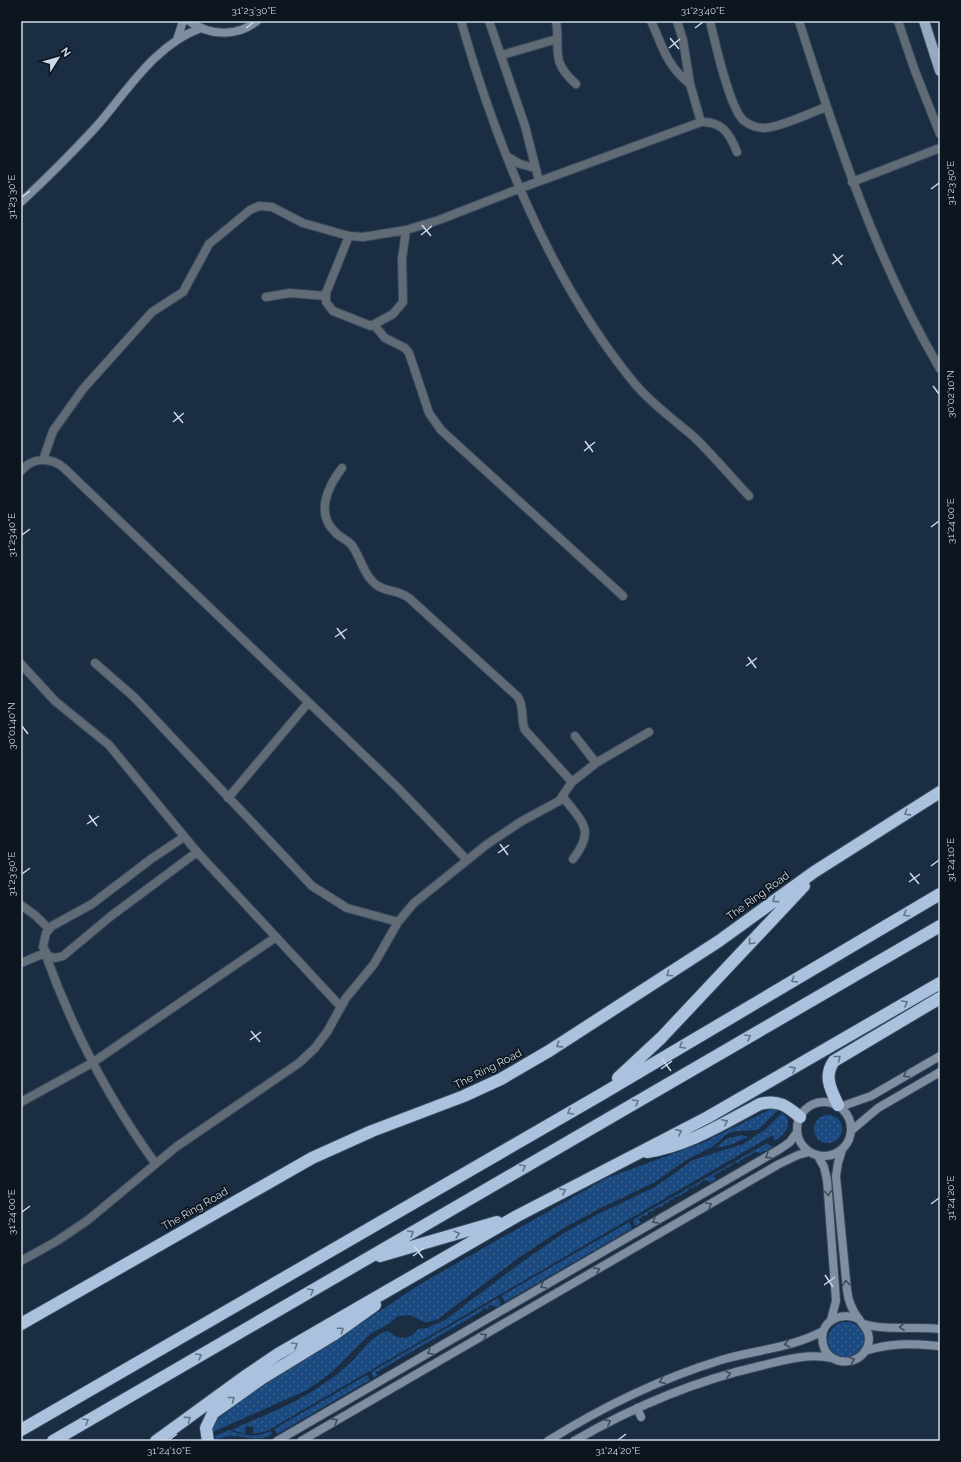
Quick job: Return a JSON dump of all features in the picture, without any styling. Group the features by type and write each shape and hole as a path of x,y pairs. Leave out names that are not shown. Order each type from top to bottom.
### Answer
{"highway":[{"name":"The Ring Road","path":"21,1324 312,1158 372,1131 459,1098 521,1068 649,988 719,941 814,872 940,792"},
{"path":"602,1094 661,1038 802,888 814,872"},
{"path":"21,1430 602,1094 940,894"},
{"path":"53,1441 940,926"},
{"path":"156,1441 261,1365 383,1293 516,1216 770,1082 940,983"},
{"path":"839,1106 828,1079 828,1072 834,1061 940,998"},
{"path":"636,1154 664,1149 679,1144 760,1104 768,1102 776,1102 784,1105 800,1117"},
{"path":"365,1260 516,1216"},
{"path":"208,1441 206,1432 207,1424 213,1413 260,1379 333,1336 366,1313 374,1306 383,1293"}],"main road":[{"path":"924,21 940,71"}],"street":[{"path":"177,40 183,21"},
{"path":"189,21 201,28 218,33 228,33 247,28 258,21"},
{"path":"461,21 479,82 521,188 561,273 580,307 606,346 651,401 704,448 748,496"},
{"path":"489,21 502,54 525,126 539,181"},
{"path":"556,21 556,49 559,62 566,74 576,84"},
{"path":"651,21 671,65 678,74 690,84"},
{"path":"677,21 683,40 690,84 701,122"},
{"path":"710,21 737,111 746,122 761,128 770,127 826,107"},
{"path":"800,21 826,107 852,182 899,291 940,369"},
{"path":"898,21 915,71 940,134"},
{"path":"21,202 77,147 142,71 177,40 201,28"},
{"path":"502,54 557,39"},
{"path":"43,460 53,432 83,389 152,312 183,292 209,244 250,210 259,206 272,206 303,223 349,236 363,237 406,230 439,220 539,181 701,122 716,124 725,129 731,137 737,152"},
{"path":"852,182 940,148"},
{"path":"508,156 520,164 535,168"},
{"path":"349,236 326,296 327,305 333,311 363,324 374,325 396,312 403,302 402,259 406,230"},
{"path":"266,297 290,294 326,296"},
{"path":"374,325 385,338 404,348 409,353 429,413 441,430 623,596"},
{"path":"21,471 30,464 43,460 52,461 64,468 397,788 466,859"},
{"path":"342,468 333,482 324,504 325,514 331,528 352,546 374,584 382,588 400,592 409,598 518,697 522,704 523,724 525,730 572,782"},
{"path":"95,663 134,697 303,878 322,893 356,911 398,922"},
{"path":"21,664 55,701 109,745 197,852 341,1007"},
{"path":"228,798 308,703"},
{"path":"21,1261 57,1241 88,1220 176,1147 299,1063 315,1048 327,1032 352,989 380,955 398,922 414,903 466,859 503,833 563,797 572,782 596,764 649,732"},
{"path":"575,736 596,764"},
{"path":"563,797 582,822 585,831 584,844 573,859"},
{"path":"155,1164 121,1114 92,1062 66,1009 45,953 43,943 49,929 92,904 151,859 184,837"},
{"path":"21,962 45,953 55,958 64,956 111,916 197,852"},
{"path":"21,905 36,916 49,929"},
{"path":"21,1102 92,1062 276,937"},
{"path":"839,1106 871,1096 940,1056"},
{"path":"852,1130 878,1108 940,1072"},
{"path":"277,1441 780,1149 790,1142 797,1132 800,1117 804,1111 816,1103 824,1102 839,1106 847,1113 851,1121 852,1130 849,1141 842,1150 836,1176 843,1259 849,1299 861,1322 867,1329 869,1340 865,1352"},
{"path":"797,1132 803,1146 809,1152 818,1156 831,1156 842,1150"},
{"path":"301,1441 779,1164 798,1155 809,1152"},
{"path":"548,1441 597,1412 669,1378 734,1357 801,1341 823,1331 831,1320 836,1301 827,1180 824,1167 818,1156"},
{"path":"831,1320 845,1315 861,1322 883,1328 919,1327 940,1329"},
{"path":"823,1331 822,1343 824,1349 832,1358"},
{"path":"574,1441 637,1408 703,1382 750,1368 806,1356 832,1358 839,1361 854,1361 865,1352 881,1346 900,1343 940,1346"},
{"path":"637,1408 642,1417"}],"shaded area":[{"path":"771,1109 778,1110 758,1130 728,1133 712,1147 686,1160 655,1182 562,1229 517,1259 438,1319 426,1322 410,1315 398,1316 390,1323 370,1334 332,1372 307,1390 213,1432 214,1423 252,1392 338,1339 422,1283 607,1178 702,1143"},
{"path":"782,1113 788,1120 787,1128 775,1141 773,1135 267,1431 253,1434 254,1427 246,1426 245,1434 231,1430 312,1392 337,1374 372,1340 382,1333 388,1331 400,1338 404,1338 412,1335 418,1329 427,1328 445,1320 522,1262 564,1233 598,1214 655,1187 693,1160 743,1144 766,1129"},
{"path":"828,1115 838,1119 842,1129 838,1139 828,1143 818,1139 814,1129 818,1119"},
{"path":"741,1135 748,1137 730,1145 716,1148 726,1139"},
{"path":"767,1143 771,1147 775,1146 761,1153 754,1152 738,1163 735,1162 728,1168 726,1167 725,1170 723,1169 716,1175 713,1175 716,1179 712,1182 704,1180 697,1186 695,1185 694,1188 691,1187 685,1193 682,1193 682,1195 664,1203 663,1206 654,1209 654,1211 648,1212 648,1215 639,1218 641,1223 635,1226 633,1222 634,1219"},
{"path":"629,1222 632,1227 631,1229 505,1302 501,1296"},
{"path":"498,1298 501,1304 497,1307 489,1305 488,1309 483,1308 482,1311 375,1373 378,1375 374,1378 371,1372"},
{"path":"846,1322 859,1327 864,1340 859,1353 846,1358 833,1353 828,1340 833,1327"},
{"path":"367,1375 370,1380 277,1434 274,1429"},
{"path":"229,1430 239,1434 260,1435 271,1431 272,1434 258,1438 231,1436 217,1440 215,1436"}]}
